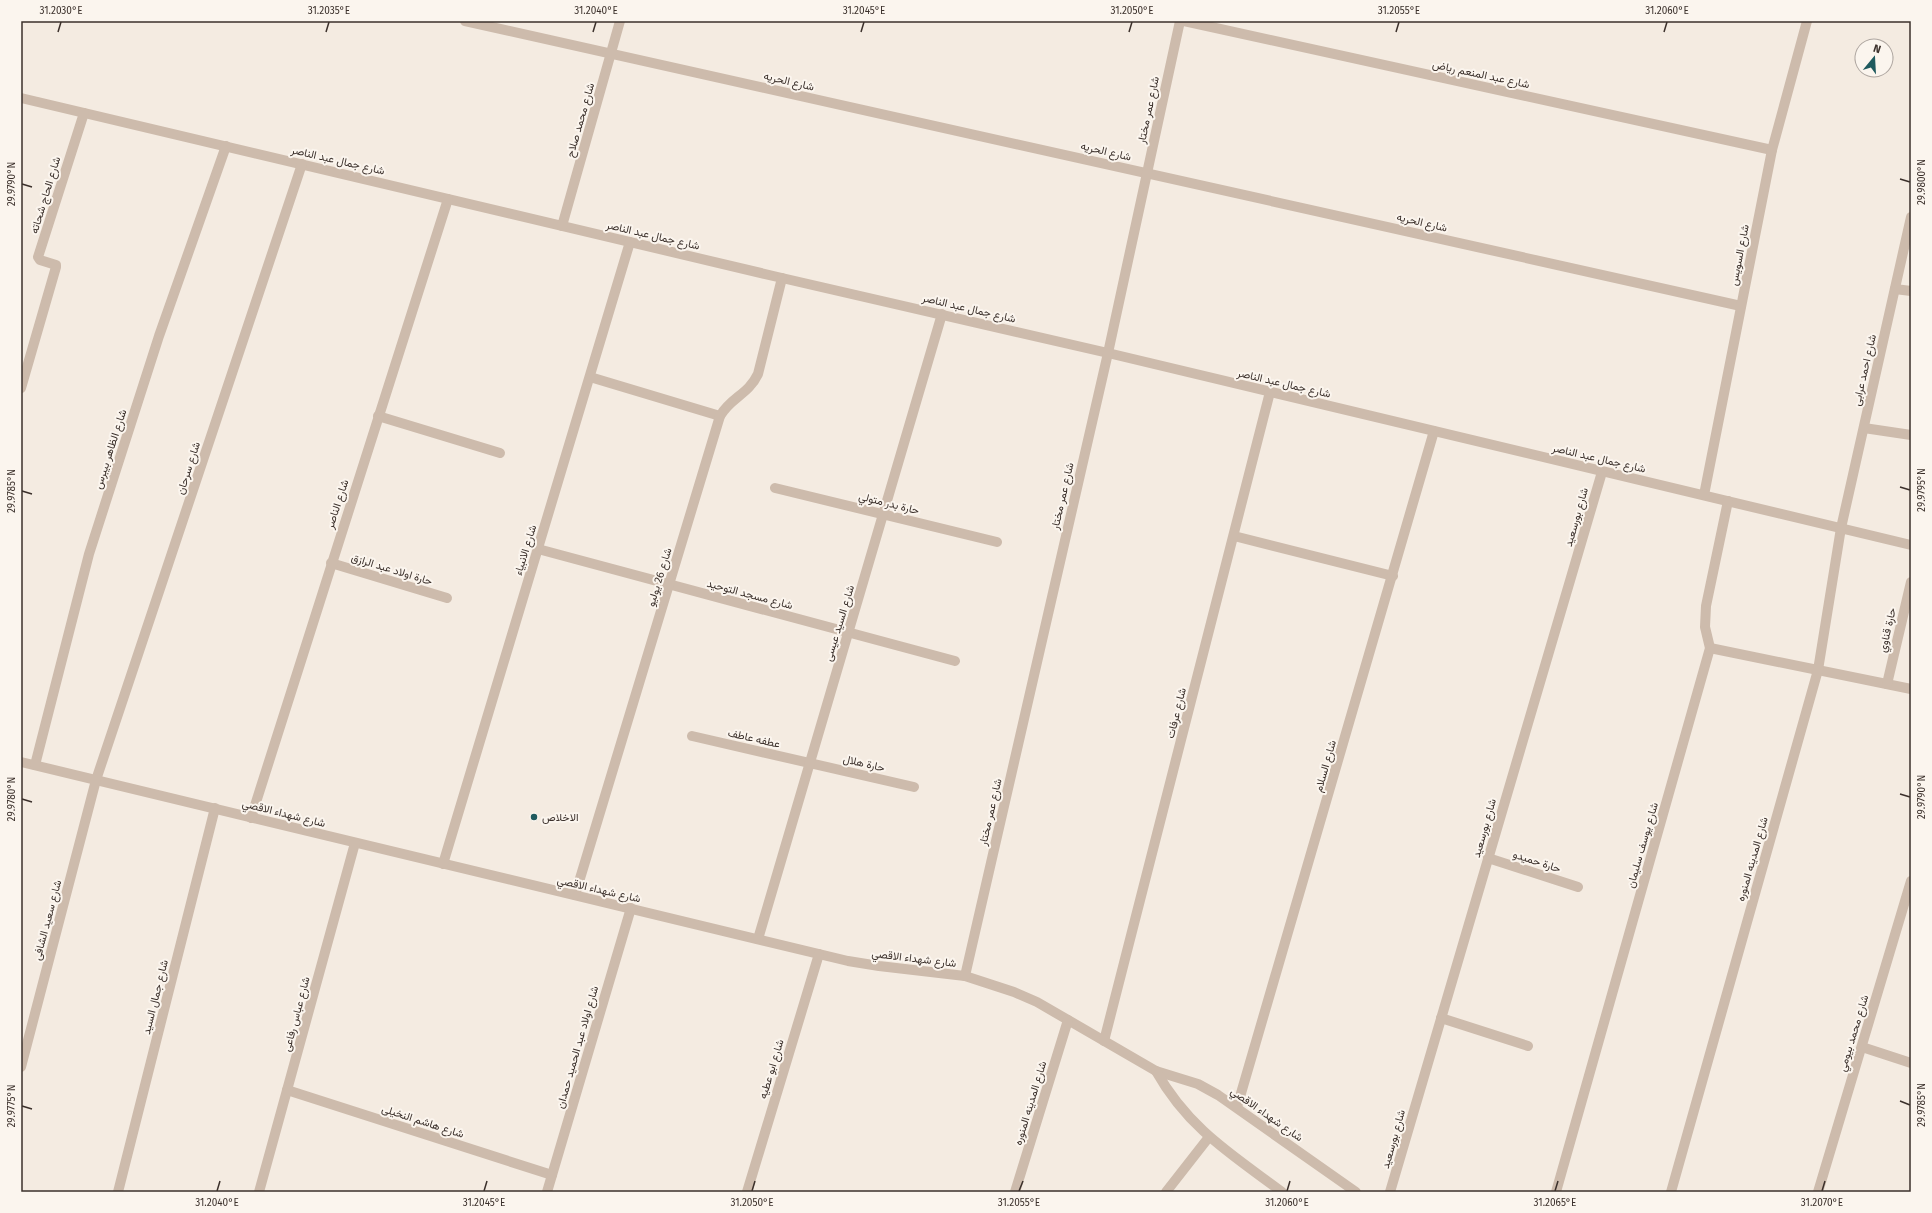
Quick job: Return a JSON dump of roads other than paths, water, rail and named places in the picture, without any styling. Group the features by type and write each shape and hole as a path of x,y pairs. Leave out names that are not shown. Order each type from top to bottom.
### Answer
{"street":[{"name":"شارع الحريه","path":"465,21 1741,306"},
{"name":"شارع محمد صلاح","path":"562,226 620,21"},
{"name":"شارع عمر مختار","path":"965,976 1108,353 1180,21"},
{"name":"شارع عبد المنعم رياض","path":"1184,21 1772,150"},
{"name":"شارع السويس","path":"1704,495 1772,150 1807,21"},
{"name":"شارع جمال عبد الناصر","path":"21,98 782,278 1108,353 1911,545"},
{"name":"شارع الحاج شحاته","path":"21,388 56,267 56,265 40,260 38,257 84,113"},
{"name":"شارع الظاهر بيبرس","path":"35,765 89,554 159,336 226,146"},
{"name":"شارع سرحان","path":"96,780 302,164"},
{"name":"شارع الناصر","path":"251,818 448,199"},
{"name":"شارع احمد عرابى","path":"1841,528 1911,217"},
{"name":"شارع الانبياء","path":"443,864 630,242"},
{"name":"شارع 26 يوليو","path":"575,895 720,416 731,402 751,387 758,374 782,278"},
{"path":"1895,289 1911,291"},
{"name":"شارع السيد عيسى","path":"758,939 942,314"},
{"path":"590,377 720,416"},
{"name":"شارع عرفات","path":"1104,1041 1270,392"},
{"path":"378,416 500,453"},
{"path":"1864,428 1911,436"},
{"name":"شارع السلام","path":"1237,1107 1393,576 1434,431"},
{"name":"شارع بورسعيد","path":"1390,1192 1602,472"},
{"name":"حارة بدر متولي","path":"775,488 997,542"},
{"name":"شارع يوسف سليمان","path":"1556,1192 1710,648 1705,627 1706,606 1728,501"},
{"name":"شارع المدينه المنوره","path":"1671,1192 1818,670 1841,528"},
{"path":"1234,536 1393,576"},
{"name":"شارع مسجد التوحيد","path":"538,549 955,661"},
{"name":"حارة اولاد عبد الرازق","path":"331,563 446,598"},
{"name":"حارة قناوي","path":"1887,684 1911,582"},
{"path":"1710,648 1911,689"},
{"name":"عطفه عاطف","path":"692,736 810,763"},
{"name":"شارع شهداء الاقصي","path":"21,762 819,954 879,966 965,976 1014,992 1037,1002 1156,1070 1198,1084 1237,1107 1356,1192"},
{"name":"حارة هلال","path":"810,763 914,787"},
{"name":"شارع سعيد الشافى","path":"21,1067 96,780"},
{"name":"شارع جمال السيد","path":"118,1192 215,808"},
{"name":"شارع عباس رفاعى","path":"259,1192 355,843"},
{"name":"حارة حميدو","path":"1488,858 1578,887"},
{"name":"شارع محمد بيومي","path":"1818,1192 1911,881"},
{"name":"شارع اولاد عبد الحميد حمدان","path":"547,1192 631,908"},
{"name":"شارع ابو عطيه","path":"747,1192 819,954"},
{"path":"1441,1018 1528,1046"},
{"name":"شارع المدينه المنوره","path":"1015,1192 1068,1020"},
{"path":"1862,1047 1911,1063"},
{"path":"1156,1070 1166,1089 1179,1106 1209,1137 1282,1192"},
{"name":"شارع هاشم النخيلى","path":"287,1090 552,1175"},
{"path":"1166,1192 1209,1137"}],"place":[{"name":"الاخلاص","path":"534,817"}]}
